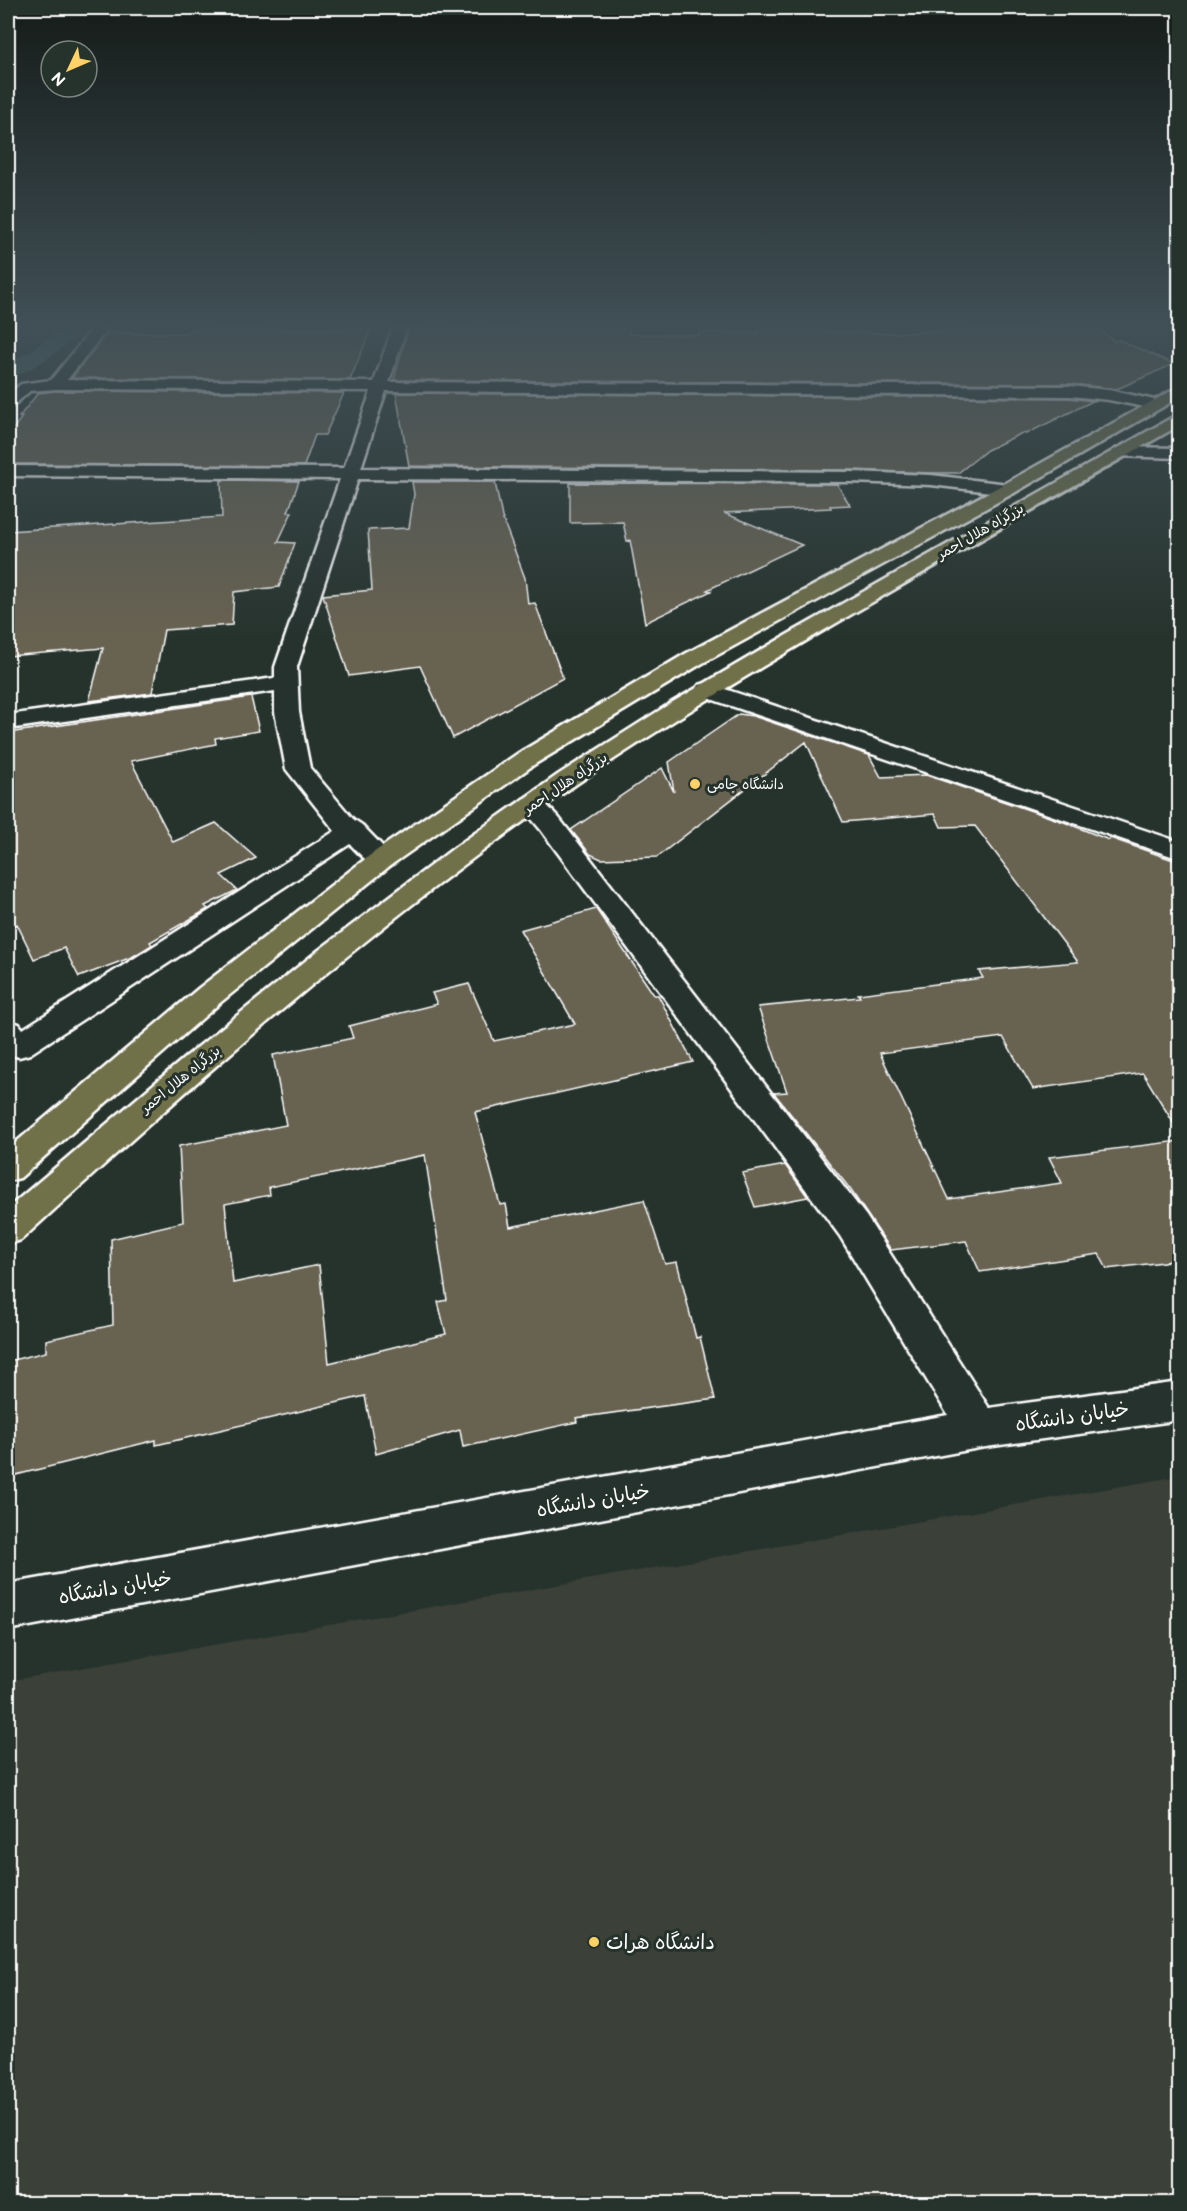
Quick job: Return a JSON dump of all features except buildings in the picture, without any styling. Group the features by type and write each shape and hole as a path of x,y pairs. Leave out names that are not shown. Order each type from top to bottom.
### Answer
{"highway":[{"name":"بزرگراه هلال احمر","path":"8,1168 210,995 382,859 526,759 693,659 1008,489 1106,432"},
{"name":"بزرگراه هلال احمر","path":"8,1229 126,1124 349,941 532,804 707,690 1154,432"}],"street":[{"path":"365,432 286,667 287,712 298,769 344,825 382,859"},
{"path":"1119,452 1179,453"},
{"path":"8,471 851,477 931,480 1008,489"},
{"path":"8,722 286,683"},
{"path":"707,690 1179,851"},
{"path":"532,804 550,824 853,1226 979,1429"},
{"path":"8,1032 19,1046 352,831"},
{"name":"خیابان دانشگاه","path":"8,1607 979,1429 1179,1401"}],"shaded area":[{"name":"دانشگاه هرات","path":"1179,1476 1179,2203 8,2203 8,1681"}],"place":[{"name":"دانشگاه جامی","path":"695,784"},
{"name":"دانشگاه هرات","path":"594,1942"}]}
